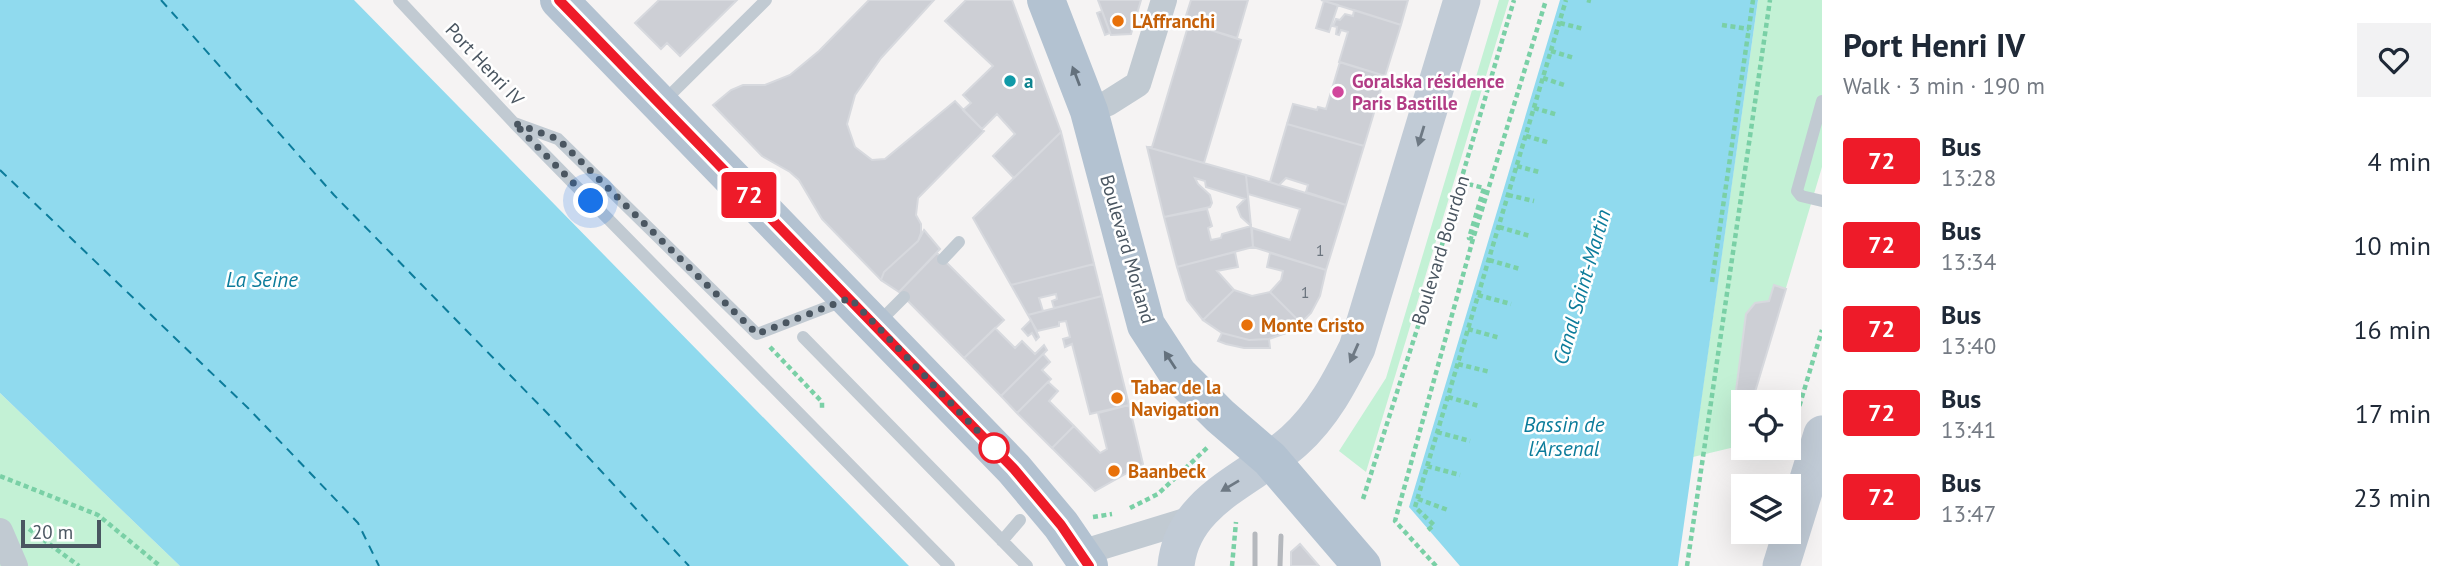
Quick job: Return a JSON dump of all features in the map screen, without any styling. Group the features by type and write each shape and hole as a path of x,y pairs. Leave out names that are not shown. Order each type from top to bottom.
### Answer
{"main road":[{"path":"559,0 863,311 1086,546"},
{"name":"Boulevard Morland","path":"1046,0 1089,111 1146,325 1178,374 1220,416 1270,459 1358,561"},
{"path":"1176,566 1186,531 1195,519 1218,494 1270,459 1313,422 1338,387 1357,348 1462,0"},
{"path":"1781,566 1809,425"}],"street":[{"path":"1089,111 1108,103 1138,84 1164,0"},
{"path":"1086,546 1195,519"},
{"path":"11,528 15,566"}],"lane":[{"name":"Port Henri IV","path":"399,0 514,123 949,566"},
{"path":"661,105 766,0"},
{"path":"1822,101 1797,191 1801,196 1822,201"},
{"name":"Port Henri IV","path":"514,123 558,139 757,334 863,311"},
{"path":"943,259 959,242"},
{"path":"863,311 904,297"},
{"path":"803,337 1027,566"},
{"path":"1002,541 1020,520"}],"path":[{"name":"Boulevard Bourdon","path":"1363,499 1514,0"},
{"path":"1436,566 1395,521 1473,239 1546,0"},
{"path":"1428,530 1434,525 1415,507 1566,0"},
{"path":"1713,282 1753,0"},
{"path":"1687,566 1770,0"},
{"path":"1560,23 1584,29"},
{"path":"1722,25 1749,29"},
{"path":"1551,51 1574,58"},
{"path":"1543,78 1567,86"},
{"path":"1534,108 1559,115"},
{"path":"1526,136 1550,143"},
{"path":"1517,166 1539,172"},
{"path":"1460,182 1484,188 1469,238 1473,239"},
{"path":"1508,195 1534,201"},
{"path":"1499,227 1530,236"},
{"path":"1489,260 1520,269"},
{"path":"1478,295 1511,304"},
{"path":"1468,329 1500,338"},
{"path":"1809,425 1822,330"},
{"path":"778,357 822,402"},
{"path":"1458,363 1489,372"},
{"path":"1448,397 1479,406"},
{"path":"1437,432 1470,441"},
{"path":"1086,546 1121,513 1158,494 1210,445"},
{"path":"1427,466 1460,475"},
{"path":"0,476 98,514 160,566"},
{"path":"1418,499 1448,510"},
{"path":"1232,566 1237,515"},
{"path":"11,528 79,566"}],"green space":[{"path":"1499,0 1509,0 1366,472 1339,451 1386,378"},
{"path":"1758,0 1822,0 1822,167 1756,390 1731,390 1731,448 1693,457"},
{"path":"0,393 180,566 0,566"}],"water":[{"name":"La Seine","path":"0,0 354,0 909,566 180,566 0,393"},
{"name":"Bassin de l'Arsenal","path":"1560,0 1758,0 1678,566 1460,566 1409,507"}],"building":[{"path":"659,0 737,0 680,56 667,43 661,49 635,23"},
{"path":"869,0 934,0 881,58 855,95 847,124 855,147 872,160 885,159 955,101 984,131 918,198 916,215 921,224 921,233 918,241 884,272 881,280 822,219 799,180 762,156 713,105 731,90 743,85 765,85 790,75 819,51"},
{"name":"a","path":"966,0 1012,0 1061,132 1014,178 993,156 1015,134 997,114 982,129 963,110 971,103 963,95 993,66 945,21"},
{"path":"1098,0 1141,0 1131,34 1111,35"},
{"path":"1191,0 1248,0 1237,38 1184,22"},
{"path":"1321,0 1408,0 1401,25"},
{"path":"1324,1 1338,5 1329,32 1316,28"},
{"path":"1354,10 1401,25 1385,76 1339,62 1348,32 1341,30 1339,35 1336,34 1337,27 1333,26 1336,19 1340,20 1345,14 1353,16"},
{"path":"1102,11 1110,33 1105,35 1097,13"},
{"path":"1189,23 1241,40 1204,163 1147,147 1152,147"},
{"path":"1340,62 1385,76 1364,146 1287,124 1293,104 1317,110 1318,107 1326,109"},
{"path":"1287,124 1364,146 1346,205 1306,192 1308,185 1286,178 1279,185 1270,182"},
{"path":"1061,132 1094,264 1011,285 973,218"},
{"path":"1147,147 1246,175 1251,226 1241,217 1237,207 1245,199 1206,187 1205,181 1195,178 1210,195 1210,207 1164,217"},
{"path":"1246,175 1346,205 1326,270 1253,247 1252,228 1290,240 1300,209 1248,194"},
{"path":"1207,209 1212,226 1208,228 1211,240 1251,226 1253,247 1177,267 1164,217"},
{"path":"924,230 940,249 899,292 881,280 884,272 918,241"},
{"path":"1235,252 1238,267 1217,271 1234,290 1203,320 1187,300 1177,267"},
{"path":"937,253 1004,320 964,358 899,292"},
{"path":"1270,253 1326,270 1320,296 1311,313 1301,323 1270,292 1281,280 1283,271 1267,267"},
{"path":"1094,264 1102,296 1054,308 1052,301 1057,299 1056,294 1039,298 1043,311 1028,315 1011,285"},
{"path":"1774,285 1786,289 1756,390 1736,390 1746,314 1755,303 1769,301"},
{"path":"1234,290 1252,296 1270,292 1301,323 1286,333 1269,339 1249,340 1222,333 1203,320"},
{"path":"1102,296 1129,405 1090,414 1072,344 1065,347 1063,339 1070,337 1066,321 1059,322 1059,326 1037,331 1028,315"},
{"path":"1031,320 1039,337 1036,340 1032,333 1028,336 1022,329"},
{"path":"995,328 1015,348 1022,341 1035,354 1044,345 1047,350 1001,396 964,358"},
{"path":"1222,333 1249,340 1269,339 1270,348 1244,348 1226,344 1218,341"},
{"path":"1043,354 1050,362 1042,370 1051,379 1017,413 1001,396"},
{"path":"1048,382 1058,391 1049,401 1074,426 1052,448 1017,413"},
{"path":"1129,405 1143,464 1095,491 1052,448 1074,426 1100,453 1107,449 1098,413"},
{"path":"1300,544 1319,566 1291,566 1291,552"}],"ferry route":[{"path":"161,0 334,195 552,418 689,566"},
{"path":"0,170 248,408 358,523 379,566"}],"railway":[{"path":"1255,534 1255,566"},
{"path":"1280,566 1281,536"}],"bus line":[{"name":"72","path":"559,0 1014,469 1039,496 1089,566"}],"place":[{"name":"L'Affranchi","path":"1118,21"},
{"name":"a","path":"1010,81"},
{"name":"Goralska résidence Paris Bastille","path":"1338,92"},
{"name":"Monte Cristo","path":"1247,325"},
{"name":"Tabac de la Navigation","path":"1117,398"},
{"name":"Baanbeck","path":"1114,471"}],"route":[{"path":"591,201 514,123 558,139 757,334 850,298 994,448"}],"water label":[{"name":"Canal Saint-Martin","path":"1582,287"}]}
